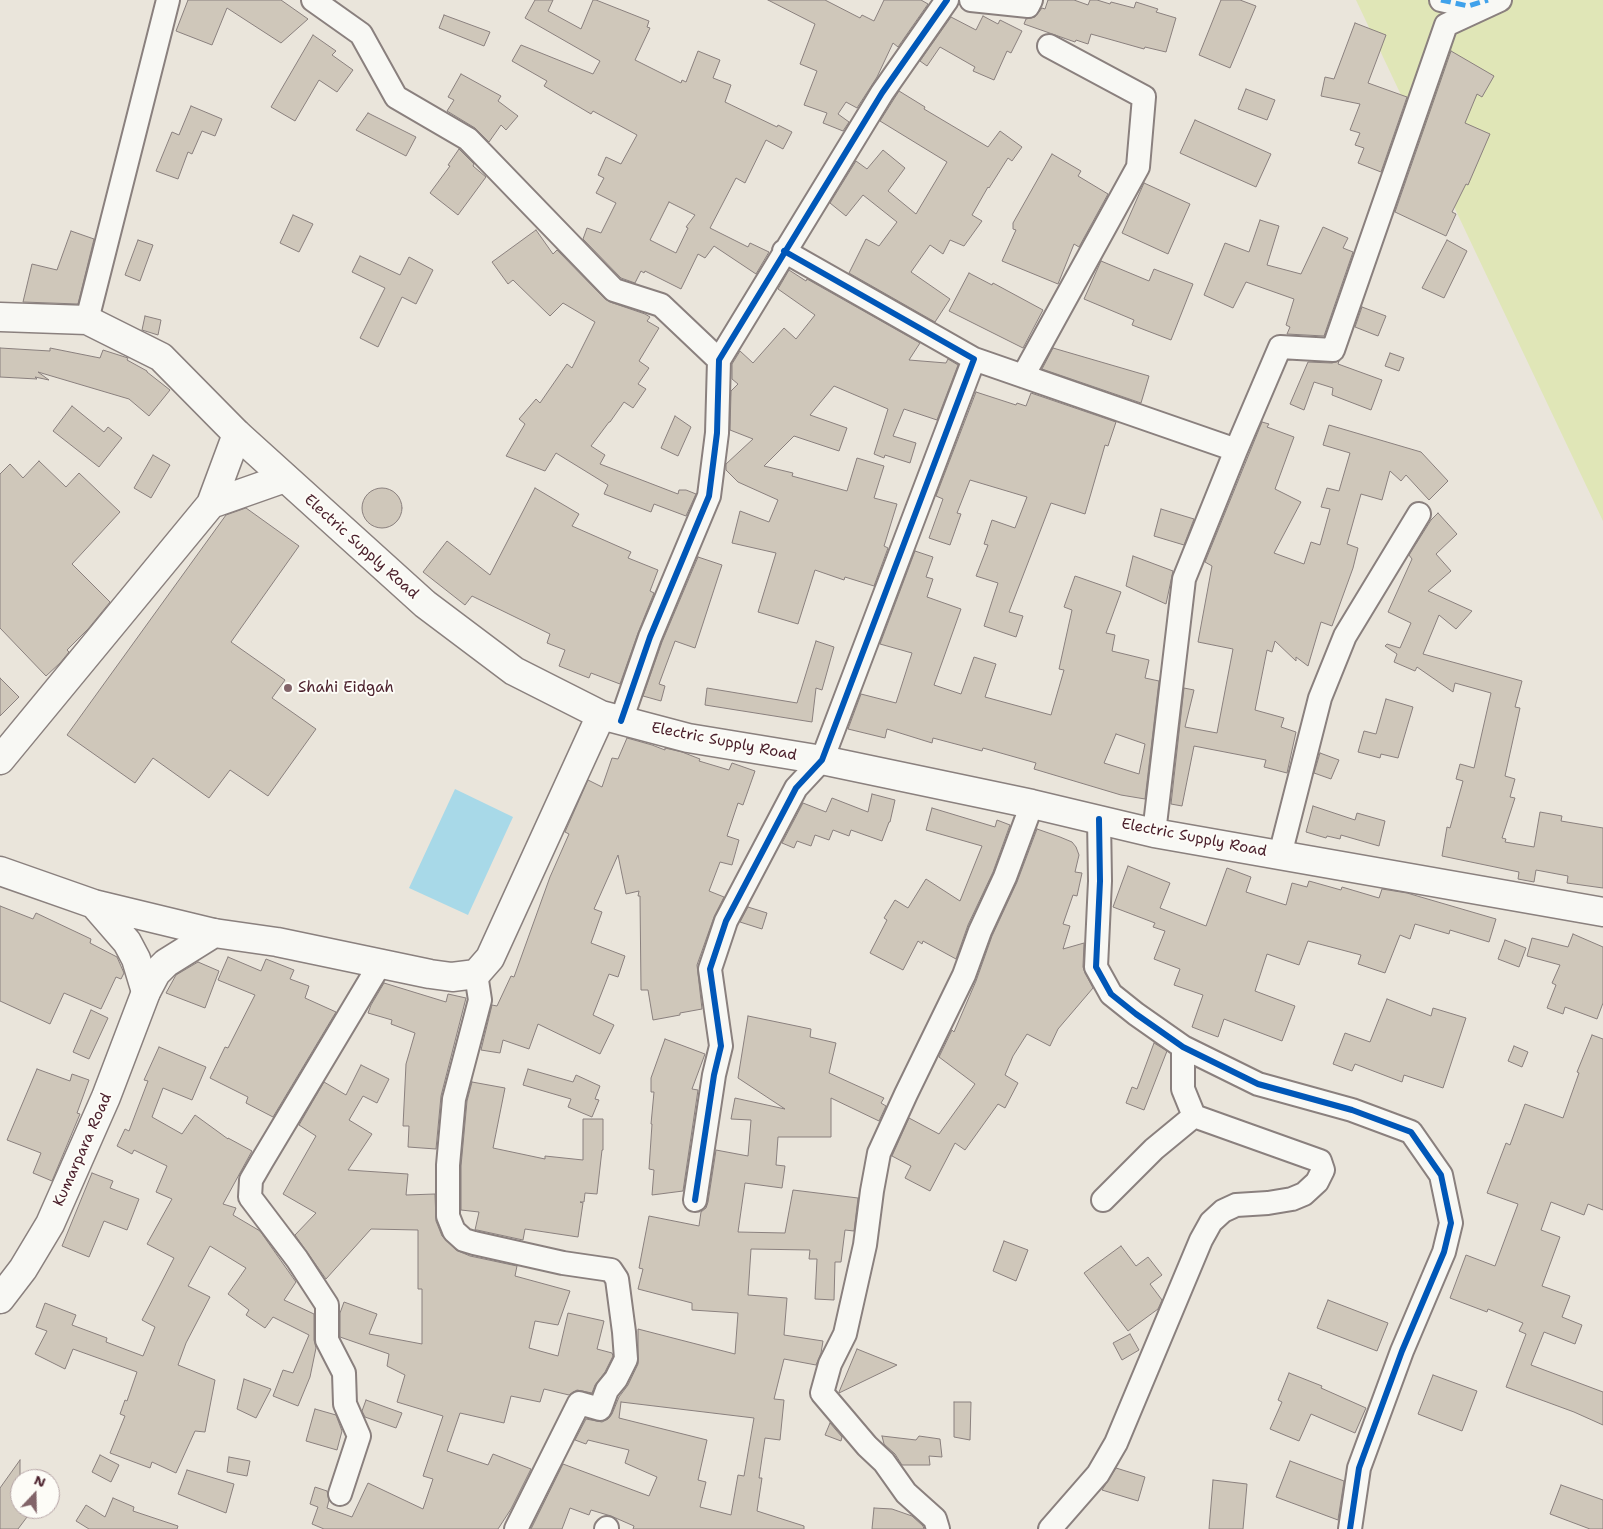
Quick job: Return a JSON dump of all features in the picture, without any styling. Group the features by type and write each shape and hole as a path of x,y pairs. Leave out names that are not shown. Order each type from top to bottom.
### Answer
{"main road":[{"name":"Electric Supply Road","path":"0,317 87,320 162,356 237,434 425,604 514,670 611,718 688,738 822,760 1032,804 1154,833 1603,912"},
{"path":"0,760 211,504 237,434"},
{"path":"211,504 286,478"},
{"path":"1,869 94,904 214,933 277,942 452,977 476,974 490,958 611,718"},
{"path":"94,904 127,942 136,959 146,992"},
{"name":"Kumarpara Road","path":"0,1298 23,1269 50,1224 106,1097 146,992 156,973 166,963 214,933"}],"street":[{"path":"87,320 168,0"},
{"path":"312,0 361,34 396,98 468,139 614,290 661,305 719,360"},
{"path":"611,718 650,637 709,496 718,432 719,360 882,93 947,0"},
{"path":"971,0 1028,6 1031,0"},
{"path":"1441,0 1468,6 1488,0"},
{"path":"1154,833 1184,579 1236,450 1280,347 1333,350 1446,25 1500,0"},
{"path":"1023,376 1138,167 1144,97 1050,46"},
{"path":"784,251 974,359 1236,450"},
{"path":"695,1200 714,1075 721,1046 710,969 726,921 796,788 822,760 974,359"},
{"path":"1280,855 1320,698 1327,680 1345,636 1419,514"},
{"path":"938,1529 935,1519 906,1493 884,1462 866,1446 822,1394 830,1364 845,1334 865,1246 879,1153 964,975 980,931 1005,877 1032,804"},
{"path":"1099,820 1100,881 1096,967 1111,994 1184,1047 1258,1084 1352,1110 1411,1132 1441,1175 1450,1223 1444,1252 1402,1351 1359,1468 1350,1529"},
{"path":"340,1494 359,1436 346,1404 344,1373 327,1340 327,1305 297,1259 250,1197 251,1180 380,964"},
{"path":"476,974 480,1000 454,1099 448,1165 448,1216 454,1231 464,1240 563,1263 611,1270 617,1279 626,1359 616,1379 607,1390 600,1409 579,1403 516,1529"},
{"path":"1050,1529 1098,1474 1116,1443 1211,1222 1223,1212 1236,1205 1268,1203 1304,1194 1317,1182 1323,1170 1320,1161 1194,1116 1183,1089 1184,1047"},
{"path":"1103,1200 1154,1149 1194,1116"}],"green space":[{"path":"1356,0 1603,0 1603,521"}],"water":[{"path":"455,789 513,817 468,915 409,888"}],"building":[{"path":"188,0 281,0 308,19 281,43 227,8 212,45 176,31"},
{"path":"535,0 553,0 548,11 581,29 593,0 596,0 649,21 647,27 650,28 635,60 681,83 682,80 686,82 698,51 720,60 713,78 731,85 725,102 777,127 778,125 792,132 783,149 766,140 745,183 736,178 710,228 748,247 750,243 769,252 756,274 714,246 705,258 698,254 681,289 645,271 644,273 641,271 635,283 621,278 583,239 587,228 601,233 616,203 596,193 604,178 598,175 606,157 621,164 637,135 593,111 591,114 544,86 547,81 512,61 521,45 593,74 600,61 525,18","holes":["669,202 695,215 686,227 688,228 676,253 650,240"]},
{"path":"768,0 825,0 860,18 862,15 874,21 884,0 921,0 928,4 898,47 893,43 877,77 857,108 846,102 838,114 849,122 843,131 823,123 827,113 804,105 817,71 800,64 815,24"},
{"path":"1048,0 1074,0 1088,5 1090,0 1097,0 1134,8 1136,2 1158,9 1156,12 1176,18 1166,52 1145,47 1144,49 1091,34 1088,44 1076,40 1075,42 1024,24 1026,19 1035,17 1042,8 1045,9"},
{"path":"1221,0 1240,0 1256,6 1230,68 1199,55"},
{"path":"444,15 490,32 484,46 439,28"},
{"path":"983,16 998,24 1000,20 1022,31 1011,53 1007,51 994,80 973,71 975,67 940,47 927,66 920,61 951,17 976,30"},
{"path":"1355,23 1386,35 1368,83 1407,97 1381,172 1358,163 1364,148 1355,145 1360,133 1350,130 1360,104 1321,96 1325,77 1334,79"},
{"path":"313,35 336,51 332,55 353,70 337,92 319,80 295,121 271,107"},
{"path":"1451,51 1494,76 1482,97 1477,94 1465,123 1490,134 1468,185 1466,184 1452,212 1456,214 1446,236 1395,212"},
{"path":"461,74 501,96 498,101 518,116 506,130 501,125 489,142 475,128 447,111 454,100 448,97"},
{"path":"1246,89 1275,100 1267,120 1238,109"},
{"path":"899,91 925,107 924,109 988,147 1000,131 1022,147 1012,161 1008,158 988,187 972,215 982,221 964,246 950,240 943,254 930,245 911,272 950,299 935,322 849,273 866,239 879,246 897,222 863,195 846,216 830,203 856,161 867,169 883,150 905,168 888,191 916,214 947,162 880,121"},
{"path":"191,106 222,119 215,136 202,131 192,154 188,152 178,179 156,171 172,132 179,135"},
{"path":"368,113 416,137 406,156 356,130"},
{"path":"1195,120 1271,154 1256,187 1180,153"},
{"path":"459,149 474,164 473,166 486,177 458,215 430,193 450,166 448,165"},
{"path":"1052,154 1081,171 1078,176 1108,194 1079,247 1074,244 1058,284 1002,261 1016,230 1013,229 1013,223"},
{"path":"1144,183 1190,204 1168,254 1122,233"},
{"path":"293,215 313,224 299,252 280,243"},
{"path":"1260,220 1279,226 1267,265 1301,274 1323,227 1348,238 1343,248 1353,252 1324,336 1287,334 1290,327 1286,325 1294,299 1246,282 1233,308 1204,295 1225,243 1249,252"},
{"path":"536,230 553,254 557,250 605,299 645,314 650,317 647,321 659,328 639,361 649,368 638,384 646,389 633,408 624,402 591,446 605,455 600,464 678,494 679,490 686,490 696,494 686,516 654,504 651,512 604,494 608,485 556,453 545,471 506,456 525,424 519,419 536,399 540,403 567,364 572,368 595,322 563,303 550,316 513,280 508,284 492,262"},
{"path":"71,231 94,239 78,304 23,302 32,264 57,270"},
{"path":"138,240 153,245 140,281 125,275"},
{"path":"1447,240 1467,251 1444,298 1422,288"},
{"path":"360,256 400,275 409,257 433,270 416,304 402,297 378,347 360,338 385,288 352,272"},
{"path":"1101,261 1149,281 1154,269 1193,284 1171,340 1132,325 1134,320 1084,299"},
{"path":"789,270 920,343 909,360 946,363 948,359 958,365 937,420 904,409 893,436 916,443 910,463 885,455 884,458 874,454 888,409 834,386 810,415 847,428 839,451 794,436 764,466 793,473 792,476 847,491 857,458 884,466 874,498 897,504 884,546 888,548 874,586 845,577 844,580 815,570 798,624 758,612 776,553 732,543 740,511 769,522 778,500 738,482 726,470 726,464 753,439 730,430 731,391 738,384 732,379 732,364 740,351 753,363 784,328 796,339 815,315 778,289"},
{"path":"969,273 992,285 993,283 1043,310 1023,348 949,311"},
{"path":"1362,307 1386,316 1378,336 1355,327"},
{"path":"145,316 161,320 158,335 142,330"},
{"path":"0,348 50,351 50,348 100,358 103,350 128,358 127,360 147,371 170,390 149,416 129,399 38,372 49,380 35,377 37,379 0,377"},
{"path":"1053,348 1149,376 1141,403 1042,369"},
{"path":"1390,353 1404,358 1399,371 1385,366"},
{"path":"1339,361 1338,364 1382,380 1371,410 1332,395 1333,388 1314,382 1304,410 1290,404 1308,362 1332,363"},
{"path":"976,392 1016,405 1017,403 1026,406 1031,393 1116,422 1108,446 1105,445 1085,514 1051,503 1009,612 1023,616 1016,637 984,626 998,583 976,576 988,545 984,544 992,520 1015,528 1027,497 970,480 957,513 961,514 950,545 929,538 943,499 936,496"},
{"path":"72,406 104,432 108,427 122,438 99,467 53,431"},
{"path":"675,416 691,427 678,456 661,448"},
{"path":"1262,422 1269,424 1267,427 1294,437 1275,489 1301,502 1274,553 1304,564 1311,542 1320,545 1330,509 1321,507 1327,488 1339,491 1350,453 1323,445 1329,425 1421,452 1448,481 1429,500 1406,475 1401,481 1390,471 1382,500 1361,494 1347,544 1358,548 1353,568 1332,626 1321,622 1308,666 1296,657 1296,661 1275,641 1272,652 1267,650 1255,710 1284,718 1281,727 1296,732 1287,773 1264,767 1266,760 1194,746 1182,806 1171,804 1184,688 1194,690 1185,727 1217,733 1233,649 1198,642 1212,566 1205,562"},
{"path":"153,455 170,465 151,498 134,488"},
{"path":"39,461 66,487 79,473 120,512 72,564 110,602 88,629 67,650 69,652 60,663 46,676 0,628 0,474 10,464 23,478"},
{"path":"382,488 396,494 402,508 396,522 382,528 368,522 362,508 368,494"},
{"path":"535,488 579,514 572,526 631,552 628,558 658,570 650,591 654,593 620,684 591,673 589,678 559,666 565,650 547,643 550,634 472,596 465,605 423,572 447,541 490,575"},
{"path":"246,508 299,546 231,642 285,680 272,698 316,729 268,796 230,770 209,798 153,758 135,783 67,735 226,515"},
{"path":"1161,509 1194,519 1184,545 1154,536"},
{"path":"1438,513 1457,534 1436,554 1451,571 1428,591 1472,611 1456,629 1439,615 1423,654 1522,681 1515,707 1520,708 1505,776 1515,779 1510,797 1515,798 1502,838 1506,839 1505,842 1534,847 1540,812 1562,816 1561,821 1603,828 1603,888 1567,883 1568,876 1536,870 1534,882 1518,879 1519,872 1442,856 1447,827 1450,828 1463,781 1456,779 1460,764 1474,768 1491,693 1455,683 1453,692 1417,667 1415,671 1394,662 1397,654 1385,646 1387,644 1400,648 1411,623 1388,612 1412,559 1409,555 1431,520"},
{"path":"915,551 933,557 926,577 933,579 927,597 961,609 934,685 961,694 974,657 996,664 985,697 1051,715 1064,670 1059,669 1072,610 1064,607 1075,576 1121,592 1106,633 1115,635 1112,651 1149,660 1145,678 1159,681 1145,799 1121,795 1034,769 1036,763 983,748 982,751 933,738 932,743 887,729 885,738 848,729 861,694 896,703 912,653 880,644","holes":["1116,734 1145,744 1139,774 1104,763"]},
{"path":"1133,556 1173,571 1166,604 1126,586"},
{"path":"698,557 722,565 695,648 675,641 659,684 665,686 661,701 643,696 662,642"},
{"path":"816,641 834,647 822,690 816,688 812,722 705,705 707,688 797,703"},
{"path":"0,678 19,697 0,716"},
{"path":"1386,699 1413,707 1398,758 1381,754 1380,758 1358,752 1364,731 1376,734"},
{"path":"627,738 665,750 665,748 682,752 700,759 699,761 729,770 732,763 755,771 743,805 738,803 727,836 739,840 732,865 720,862 709,891 724,897 714,917 697,965 702,1009 653,1020 648,990 641,990 639,891 626,894 618,855 594,909 602,912 591,943 625,956 618,977 609,974 593,1015 614,1025 600,1054 538,1024 529,1049 503,1040 500,1053 481,1050 492,1005 497,1006 511,976 514,977 550,877 569,834 565,832 588,780 602,787 612,758 618,759"},
{"path":"1320,753 1339,760 1331,779 1314,773"},
{"path":"872,794 895,800 890,822 882,841 851,830 849,836 833,830 829,840 815,835 811,846 797,841 794,848 782,843 803,803 826,812 832,798 868,812"},
{"path":"1313,806 1355,820 1357,813 1385,821 1379,846 1341,835 1340,839 1327,836 1326,838 1306,832"},
{"path":"932,808 995,827 997,820 1010,825 993,872 968,925 956,959 923,941 922,944 918,941 903,970 870,953 887,920 884,918 895,900 908,908 926,879 960,901 982,846 926,830"},
{"path":"1037,829 1072,842 1079,855 1075,872 1082,873 1077,896 1073,895 1063,924 1070,926 1063,949 1084,943 1083,967 1093,988 1058,1029 1050,1046 1027,1034 1013,1056 1005,1075 1018,1083 1005,1108 998,1104 965,1150 955,1143 930,1191 905,1178 911,1166 892,1156 909,1118 939,1134 975,1084 939,1057 952,1030 954,1032 976,981 992,936 1017,882"},
{"path":"1128,866 1170,883 1160,908 1206,926 1227,868 1251,877 1246,892 1286,905 1292,883 1307,887 1309,881 1341,890 1342,887 1379,898 1382,889 1407,893 1496,919 1489,942 1450,930 1449,934 1415,924 1410,939 1400,935 1385,973 1358,964 1361,955 1308,941 1299,965 1267,954 1255,991 1295,1006 1282,1041 1224,1019 1218,1037 1192,1027 1203,995 1174,985 1180,969 1154,959 1165,931 1153,927 1155,923 1113,907"},
{"path":"0,906 33,919 36,913 91,939 90,943 117,957 124,973 121,979 116,977 101,1009 64,993 50,1024 0,1001"},
{"path":"748,907 767,913 762,929 740,922"},
{"path":"1573,934 1603,947 1603,1003 1597,1019 1565,1007 1563,1014 1547,1008 1556,985 1552,983 1560,965 1527,956 1532,938 1568,947"},
{"path":"1505,940 1526,948 1519,967 1498,959"},
{"path":"228,957 261,971 266,959 294,970 290,979 309,986 305,998 336,1012 273,1117 246,1103 248,1097 210,1078 225,1047 228,1048 255,995 218,980"},
{"path":"198,962 219,971 205,1008 166,993 176,975"},
{"path":"384,983 446,1002 448,994 466,998 441,1096 436,1149 408,1147 409,1126 403,1126 406,1064 415,1033 391,1024 392,1020 368,1013"},
{"path":"1387,999 1431,1016 1433,1008 1466,1018 1443,1088 1404,1075 1402,1082 1355,1064 1352,1071 1333,1064 1345,1033 1370,1042"},
{"path":"91,1010 108,1018 89,1059 73,1052"},
{"path":"748,1016 811,1029 810,1037 836,1043 829,1073 884,1098 881,1103 886,1106 879,1121 831,1098 831,1137 778,1137 776,1165 785,1166 782,1188 745,1183 738,1232 785,1233 793,1190 858,1198 854,1231 845,1230 841,1262 835,1262 834,1300 815,1299 817,1259 809,1259 810,1250 751,1249 748,1295 787,1298 784,1335 823,1341 816,1365 784,1359 774,1399 784,1400 780,1440 765,1438 759,1478 762,1478 757,1511 804,1526 804,1529 633,1529 634,1526 611,1516 591,1510 589,1515 570,1508 562,1529 531,1529 563,1464 649,1496 657,1477 625,1463 629,1450 588,1440 586,1444 575,1440 586,1419 602,1422 612,1414 619,1397 628,1385 638,1364 638,1329 735,1354 738,1313 692,1310 692,1303 638,1289 643,1269 639,1268 649,1216 699,1226 701,1212 706,1208 708,1202 716,1150 748,1156 751,1120 731,1119 735,1098 785,1109 738,1078","holes":["621,1402 754,1418 744,1476 738,1475 731,1515 700,1507 706,1482 698,1480 707,1440 619,1418"]},
{"path":"1592,1035 1603,1039 1603,1210 1588,1204 1584,1215 1551,1202 1541,1230 1560,1237 1542,1286 1570,1296 1562,1317 1582,1325 1575,1344 1544,1332 1531,1365 1603,1392 1603,1425 1574,1412 1506,1387 1526,1334 1519,1331 1523,1323 1488,1309 1487,1312 1450,1298 1466,1255 1495,1266 1518,1204 1487,1193 1506,1143 1510,1145 1525,1104 1563,1118 1579,1073 1577,1072"},
{"path":"665,1039 705,1054 692,1089 698,1090 683,1191 652,1195 654,1170 649,1169 654,1092 651,1092 651,1078"},
{"path":"1154,1043 1167,1051 1144,1110 1126,1103 1132,1087 1137,1089"},
{"path":"1514,1046 1528,1052 1522,1067 1508,1061"},
{"path":"159,1047 206,1067 192,1100 163,1088 152,1117 182,1134 195,1115 228,1139 252,1151 223,1204 236,1208 233,1215 260,1231 296,1282 284,1300 314,1314 314,1340 316,1348 310,1377 298,1406 273,1396 283,1370 293,1373 309,1335 273,1317 265,1328 246,1315 249,1310 228,1294 246,1268 210,1246 188,1286 210,1297 186,1343 178,1365 215,1380 205,1432 195,1431 176,1473 152,1462 150,1468 110,1453 125,1416 120,1414 125,1400 127,1401 137,1372 73,1349 65,1369 35,1354 47,1331 36,1327 45,1303 76,1315 72,1325 107,1338 106,1342 143,1356 155,1327 142,1320 174,1258 147,1244 172,1199 156,1192 167,1166 134,1150 132,1154 117,1146 125,1129 129,1131 148,1081 144,1080"},
{"path":"361,1065 389,1079 377,1103 363,1096 349,1120 372,1134 348,1170 408,1174 406,1195 435,1194 436,1221 442,1236 456,1250 470,1256 517,1266 515,1276 570,1291 558,1325 535,1321 529,1348 558,1356 568,1313 604,1321 597,1349 612,1353 613,1356 592,1393 577,1390 569,1395 544,1389 540,1402 511,1396 504,1423 460,1413 447,1451 488,1465 493,1454 531,1469 511,1509 498,1529 324,1529 312,1524 318,1507 310,1504 315,1487 327,1491 329,1500 327,1508 352,1517 368,1483 423,1509 433,1479 423,1476 443,1416 397,1402 405,1375 387,1366 389,1354 340,1337 340,1313 344,1302 377,1314 369,1334 422,1344 422,1289 418,1289 418,1230 371,1229 326,1279 295,1235 316,1213 283,1194 316,1136 299,1125 324,1082 346,1095"},
{"path":"37,1069 70,1081 72,1074 89,1080 77,1113 80,1114 52,1181 33,1173 41,1153 7,1140"},
{"path":"528,1069 573,1082 576,1075 600,1086 595,1099 599,1100 592,1117 568,1107 571,1099 523,1085"},
{"path":"472,1082 505,1088 493,1148 545,1159 545,1156 583,1160 583,1119 603,1119 603,1150 597,1194 585,1193 584,1202 580,1202 583,1203 578,1237 525,1229 523,1240 475,1230 479,1212 461,1210 461,1166 467,1101"},
{"path":"92,1173 113,1181 110,1188 139,1199 127,1230 104,1221 89,1257 62,1246"},
{"path":"1004,1241 1028,1250 1016,1281 993,1271"},
{"path":"1121,1246 1136,1266 1148,1257 1162,1275 1150,1284 1162,1300 1158,1309 1128,1331 1084,1273"},
{"path":"1328,1300 1388,1323 1377,1351 1317,1328"},
{"path":"1130,1334 1139,1350 1122,1360 1113,1343"},
{"path":"857,1349 897,1365 839,1393 839,1392"},
{"path":"1289,1373 1322,1386 1321,1388 1366,1408 1355,1433 1311,1414 1299,1441 1270,1429 1282,1402 1278,1400"},
{"path":"1433,1375 1477,1391 1462,1431 1418,1414"},
{"path":"244,1379 271,1389 256,1418 237,1409"},
{"path":"366,1400 402,1413 396,1428 365,1417 362,1411"},
{"path":"954,1402 971,1402 970,1440 954,1437"},
{"path":"315,1409 336,1415 342,1431 337,1450 306,1441"},
{"path":"830,1423 842,1437 841,1441 825,1435"},
{"path":"882,1436 916,1440 919,1436 940,1439 942,1457 929,1456 930,1465 902,1465 895,1454 884,1444"},
{"path":"100,1455 119,1465 111,1482 92,1472"},
{"path":"229,1457 250,1461 247,1476 227,1472"},
{"path":"20,1460 20,1469 14,1469"},
{"path":"1290,1461 1344,1481 1338,1520 1276,1497"},
{"path":"1116,1468 1145,1477 1138,1501 1102,1490"},
{"path":"187,1470 234,1484 226,1513 178,1494"},
{"path":"10,1474 10,1519 26,1519 18,1529 0,1529 0,1488"},
{"path":"1213,1480 1247,1484 1243,1529 1209,1529"},
{"path":"1561,1485 1603,1500 1603,1529 1590,1529 1550,1514"},
{"path":"113,1498 134,1507 133,1511 178,1526 177,1529 89,1529 76,1521 86,1505 105,1517"},
{"path":"874,1508 892,1509 912,1516 924,1529 872,1529"}],"marked path":[{"path":"1441,0 1468,6 1488,0"}],"cycle path":[{"path":"621,721 650,637 709,496 717,433 719,360 882,93 947,0"},
{"path":"695,1200 714,1075 721,1046 710,969 726,921 796,788 822,760 974,359 784,251"},
{"path":"1099,819 1100,881 1096,967 1111,994 1183,1047 1258,1084 1352,1110 1411,1132 1441,1175 1451,1223 1444,1252 1402,1351 1359,1468 1350,1529"}],"place":[{"name":"Shahi Eidgah","path":"288,688"}]}
